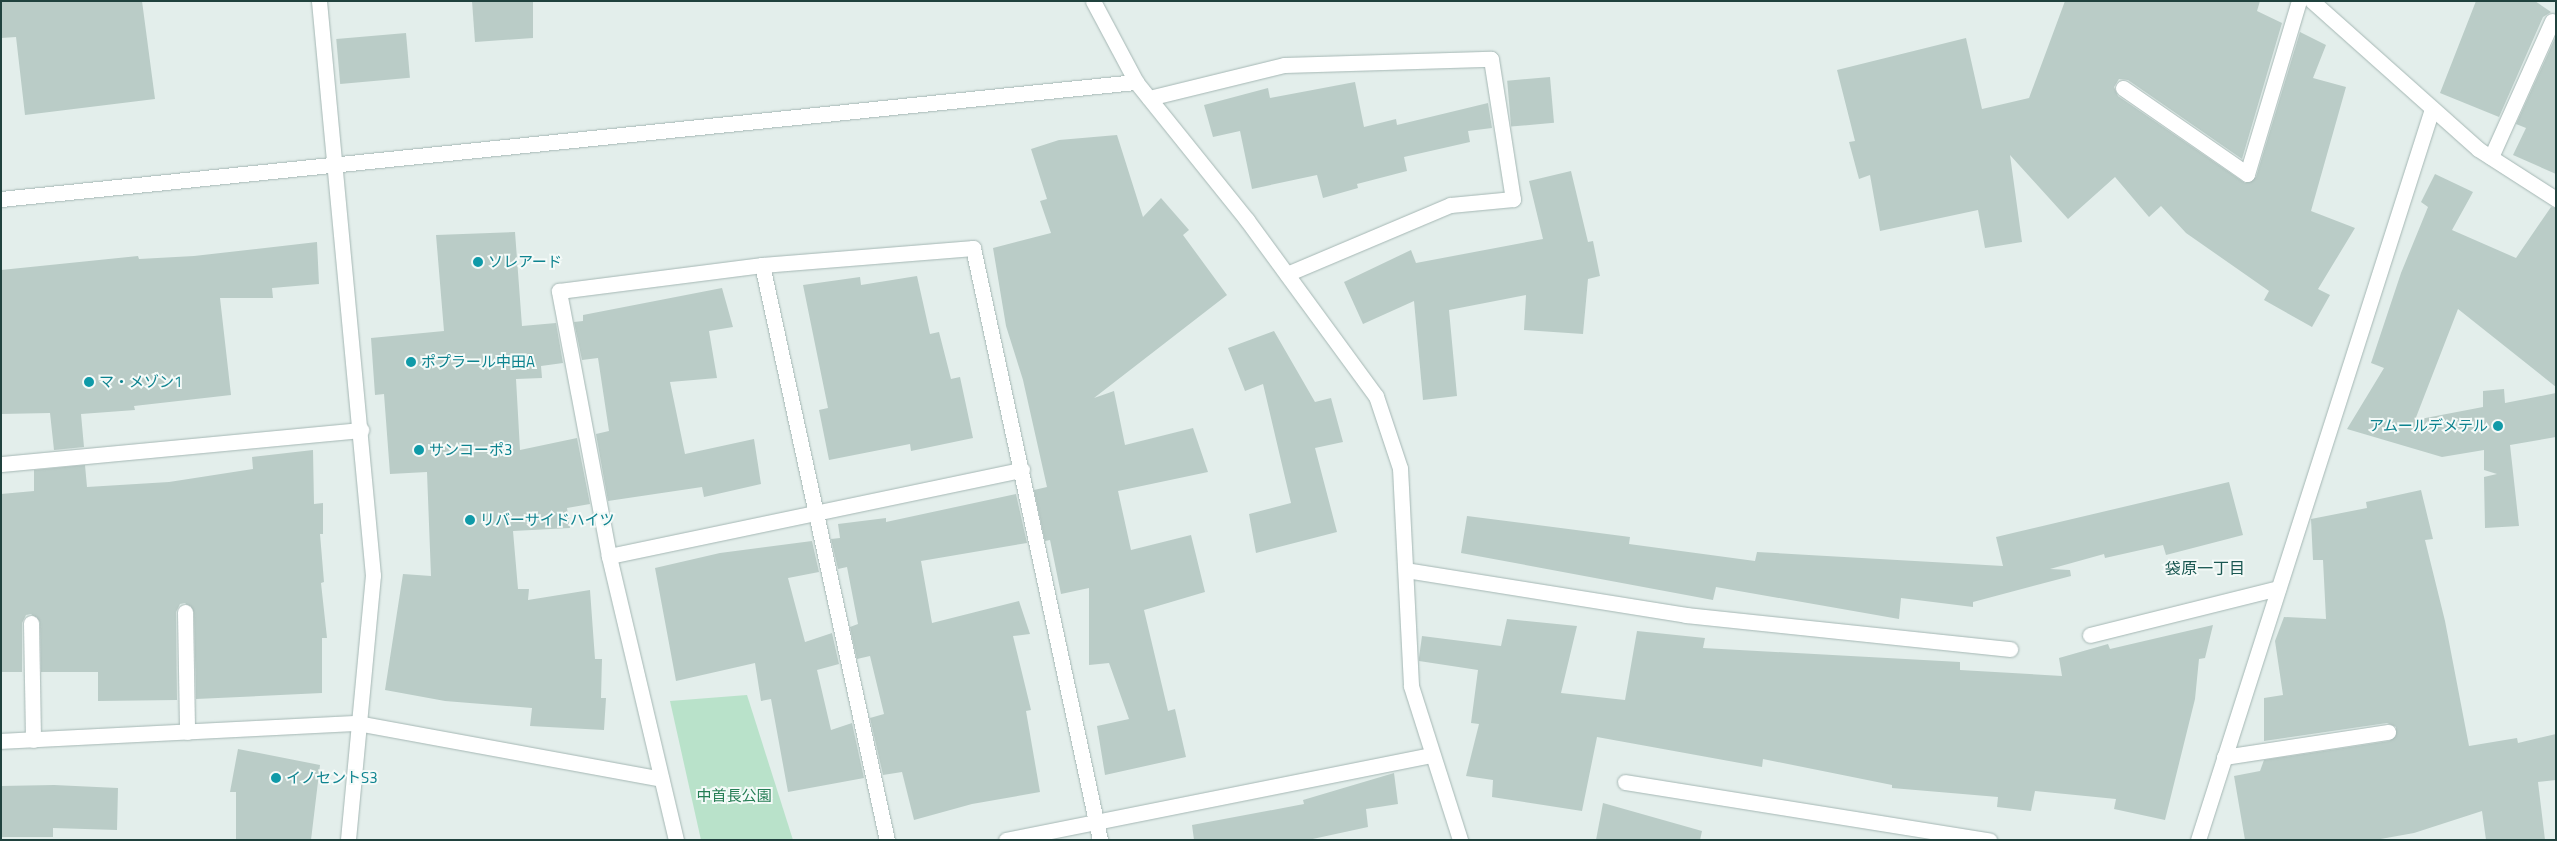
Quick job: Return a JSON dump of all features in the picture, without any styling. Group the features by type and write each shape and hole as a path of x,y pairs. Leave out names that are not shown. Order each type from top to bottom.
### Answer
{"street":[{"path":"319,1 361,430 373,575 367,655 357,723 348,840"},
{"path":"1093,1 1136,82 1287,274 1376,396 1400,468 1411,686 1431,755 1460,840"},
{"path":"2123,88 2247,174 2299,1"},
{"path":"2312,1 2432,109 2491,157 2556,199"},
{"path":"2491,157 2552,21"},
{"path":"1149,98 1284,65 1491,59 1513,200 1450,205 1287,274"},
{"path":"1,199 336,166 1136,82"},
{"path":"2198,840 2432,109"},
{"path":"676,840 608,556 559,291 762,265 973,248 1100,840"},
{"path":"762,265 814,514 887,840"},
{"path":"1,464 361,430"},
{"path":"608,556 1022,470"},
{"path":"1406,570 1686,615 2010,650"},
{"path":"2090,636 2278,588"},
{"path":"185,612 188,732"},
{"path":"31,623 32,740"},
{"path":"1,741 357,723 661,779"},
{"path":"2224,757 2388,732"},
{"path":"1006,840 1096,820 1431,755"},
{"path":"1625,782 1989,840"}],"green space":[{"name":"中首長公園","path":"747,695 793,840 701,840 670,701"}],"building":[{"path":"1,1 142,1 155,99 25,115 16,37 1,38"},
{"path":"472,1 533,1 533,38 475,42"},
{"path":"2065,1 2260,1 2257,11 2282,23 2242,159 2128,80 2119,79 2114,87 2118,96 2245,183 2256,177 2300,32 2326,45 2313,78 2346,87 2311,211 2355,228 2318,289 2330,295 2312,327 2264,300 2269,291 2186,233 2161,206 2149,217 2115,177 2068,219 2010,155 2022,242 1985,248 1978,210 1880,231 1870,175 1859,179 1849,142 1855,141 1837,70 1966,38 1982,109 2029,98"},
{"path":"2476,1 2535,1 2551,12 2543,17 2499,117 2440,93"},
{"path":"406,33 410,78 340,84 336,39"},
{"path":"2556,36 2556,174 2513,155 2526,128 2516,124"},
{"path":"1550,77 1554,123 1511,127 1507,81"},
{"path":"1355,82 1364,127 1396,119 1397,125 1488,103 1492,128 1468,131 1470,142 1404,157 1407,171 1357,184 1358,188 1323,198 1317,175 1252,189 1240,131 1213,137 1204,105 1268,88 1270,98"},
{"path":"1117,135 1143,217 1161,198 1189,230 1183,235 1227,295 1094,398 1114,391 1125,445 1193,428 1208,472 1118,491 1131,550 1191,535 1205,592 1144,610 1168,711 1175,709 1186,757 1105,775 1097,726 1129,719 1109,663 1089,665 1089,588 1061,594 1050,540 1045,541 1034,490 1047,487 1023,380 1006,326 993,248 1051,233 1040,201 1047,199 1031,149 1059,140"},
{"path":"1571,171 1588,242 1593,241 1600,276 1588,279 1583,334 1524,330 1526,295 1449,310 1457,396 1423,400 1414,301 1363,324 1344,282 1411,250 1416,263 1543,239 1529,181"},
{"path":"2435,174 2473,192 2452,230 2516,258 2551,207 2556,208 2556,387 2458,309 2415,420 2483,407 2483,391 2504,389 2505,403 2556,393 2556,437 2510,445 2519,526 2485,528 2484,477 2497,474 2484,470 2484,450 2442,457 2347,429 2384,368 2371,363 2401,273 2428,207 2421,202"},
{"path":"515,232 522,326 556,323 563,363 541,366 542,378 516,379 520,450 577,438 590,504 567,508 570,528 513,531 518,589 529,589 528,600 590,590 595,659 602,659 601,698 606,698 604,730 530,726 532,708 445,701 385,690 403,574 431,576 427,472 390,474 384,394 375,395 371,338 444,331 436,235"},
{"path":"317,242 319,284 272,288 273,298 220,298 231,395 134,406 135,410 81,414 84,447 54,450 50,413 1,414 1,270 138,256 139,259 194,256"},
{"path":"917,276 930,334 939,332 951,379 960,377 973,438 911,451 910,444 829,460 819,410 828,408 803,285 860,277 861,285"},
{"path":"722,288 733,327 709,331 717,378 670,382 685,454 754,439 761,484 704,497 702,487 608,501 596,434 609,431 598,358 582,360 574,322 583,321 583,315"},
{"path":"1274,331 1315,402 1331,398 1343,442 1315,448 1337,532 1256,553 1249,514 1291,503 1263,384 1245,391 1228,348"},
{"path":"313,450 314,504 323,503 323,534 320,534 324,582 321,583 327,638 322,638 322,693 196,699 194,612 185,603 180,604 176,612 177,700 98,701 98,672 41,672 40,622 31,614 26,615 22,623 22,672 1,672 1,494 34,491 34,470 85,465 87,487 169,482 253,469 252,457"},
{"path":"2229,482 2243,535 2166,555 2163,545 2105,558 2104,554 2050,569 2070,570 2071,576 1973,602 1973,607 1901,598 1899,619 1716,587 1713,600 1461,553 1467,516 1630,537 1629,544 1755,561 1757,552 2003,566 1996,537"},
{"path":"2421,490 2433,539 2425,540 2445,621 2469,746 2517,738 2518,743 2556,734 2556,780 2538,782 2545,840 2486,840 2482,811 2414,833 2375,840 2245,840 2234,776 2260,771 2264,760 2389,741 2396,736 2396,727 2387,723 2264,741 2264,698 2283,695 2275,641 2284,617 2326,619 2323,560 2313,560 2311,519 2367,508 2366,502"},
{"path":"1016,494 1027,543 921,561 932,623 1019,601 1030,634 1013,636 1031,710 1026,711 1040,792 972,804 914,820 902,772 883,775 870,718 884,714 870,656 857,659 850,627 858,624 847,567 838,569 831,539 840,538 838,524 886,518 886,522"},
{"path":"812,541 819,572 788,578 805,642 832,633 839,664 817,670 831,730 852,723 864,778 788,792 771,699 761,701 755,663 676,681 655,568 720,553"},
{"path":"1507,619 1577,626 1561,693 1625,700 1637,631 1705,638 1703,648 1960,662 1960,670 2062,676 2059,658 2108,644 2110,649 2213,625 2205,658 2199,659 2195,699 2165,820 2114,809 2116,799 2035,791 2031,811 1997,807 1998,797 1892,788 1892,785 1763,759 1762,767 1597,737 1582,811 1492,797 1493,780 1466,776 1479,724 1471,723 1478,670 1419,661 1419,658 1422,636 1501,646"},
{"path":"238,749 320,765 311,840 236,840 236,792 230,792"},
{"path":"1394,773 1398,804 1366,809 1368,827 1308,840 1194,840 1192,825 1304,804 1303,800"},
{"path":"54,785 118,788 117,830 53,828 53,837 1,837 1,786"},
{"path":"1603,803 1702,831 1700,840 1596,840"}],"place":[{"name":"ソレアード","path":"478,262"},
{"name":"ポプラール中田A","path":"411,362"},
{"name":"マ・メゾン1","path":"89,382"},
{"name":"アムールデメテル","path":"2498,426"},
{"name":"サンコーポ3","path":"419,450"},
{"name":"リバーサイドハイツ","path":"470,520"},
{"name":"イノセントS3","path":"276,778"}],"district":[{"name":"袋原一丁目","path":"2205,568"}]}
